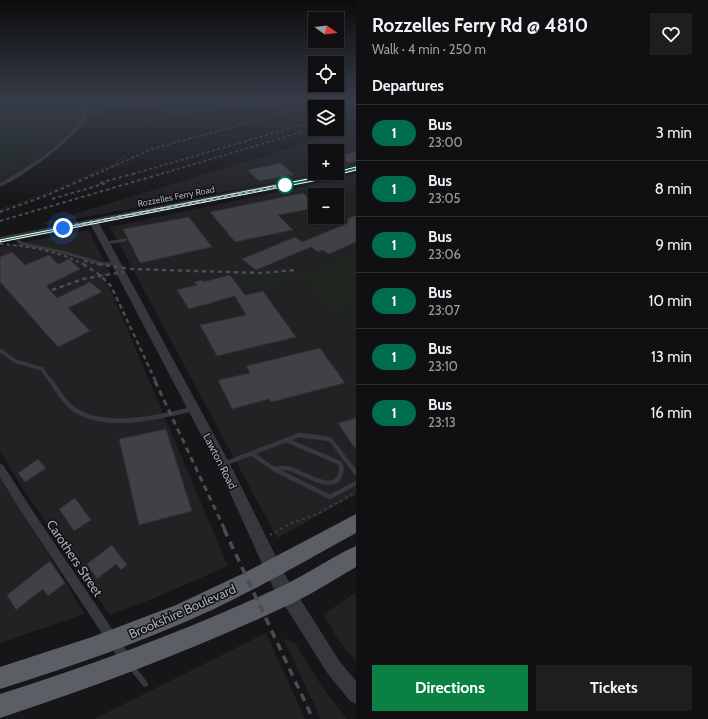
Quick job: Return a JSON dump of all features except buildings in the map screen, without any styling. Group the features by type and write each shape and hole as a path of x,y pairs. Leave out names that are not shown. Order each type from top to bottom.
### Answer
{"highway":[{"name":"Brookshire Boulevard","path":"0,678 56,661 113,641 183,612 273,568 356,523"},
{"path":"0,706 128,662 288,595 356,556"}],"street":[{"path":"0,185 32,167 70,135"},
{"name":"Rozzelles Ferry Road","path":"0,240 313,179 356,169"},
{"name":"Lawton Road","path":"94,222 223,465 273,568 288,595 334,668 356,695"},
{"name":"Carothers Street","path":"0,468 26,510 128,662"}],"lane":[{"path":"17,237 19,242 24,244 62,252 103,264 116,263"},
{"path":"106,244 125,240"},
{"path":"0,350 8,358 21,365 42,369 70,407 76,412 90,417 106,420 134,420 194,409"},
{"path":"223,465 299,435 330,439 356,473"},
{"path":"274,469 287,468 327,483 334,482 341,477 342,467 340,463 286,440"},
{"path":"252,454 274,469 330,497 356,483"},
{"path":"128,662 145,684"}],"path":[{"path":"0,210 47,193 116,163 126,156"},
{"path":"259,540 292,523 317,514 356,492"}],"shaded area":[{"path":"0,135 71,135 24,170 0,183"},
{"path":"0,135 34,135 35,136 0,178"},
{"path":"356,135 356,166 344,169 344,144 308,144 308,176 35,226 330,136"},
{"path":"356,174 356,495 277,538 110,227 331,180 344,180 344,177"},
{"path":"89,230 111,275 105,277 228,566 152,599 110,615 25,492 0,451 0,247"},
{"path":"356,252 356,281 351,305 340,316 337,315 302,278 247,292 238,279 241,277 288,275 310,271"},
{"path":"0,477 85,614 0,643"},
{"path":"356,592 356,661 340,642 323,615"},
{"path":"266,633 305,719 94,719"},
{"path":"283,638 295,643 323,688 347,719 321,719"}],"railway":[{"path":"96,174 152,149 205,135"},
{"path":"133,174 268,135"},
{"path":"161,174 293,135"},
{"path":"0,212 45,196 98,173"},
{"path":"100,183 136,173"},
{"path":"0,221 164,173"},
{"path":"52,199 106,183"},
{"path":"0,244 44,250 65,256 83,264"},
{"path":"84,261 99,264"},
{"path":"83,264 101,276"},
{"path":"99,264 132,269 260,273 296,270"},
{"path":"99,264 103,265"},
{"path":"101,276 124,272"},
{"path":"52,290 83,279 101,276"},
{"path":"101,276 111,286 156,382"},
{"path":"155,381 225,530"},
{"path":"224,529 313,719"}],"bus line":[{"name":"1","path":"0,240 313,179 356,169"}],"route":[{"path":"63,228 285,185"}]}
